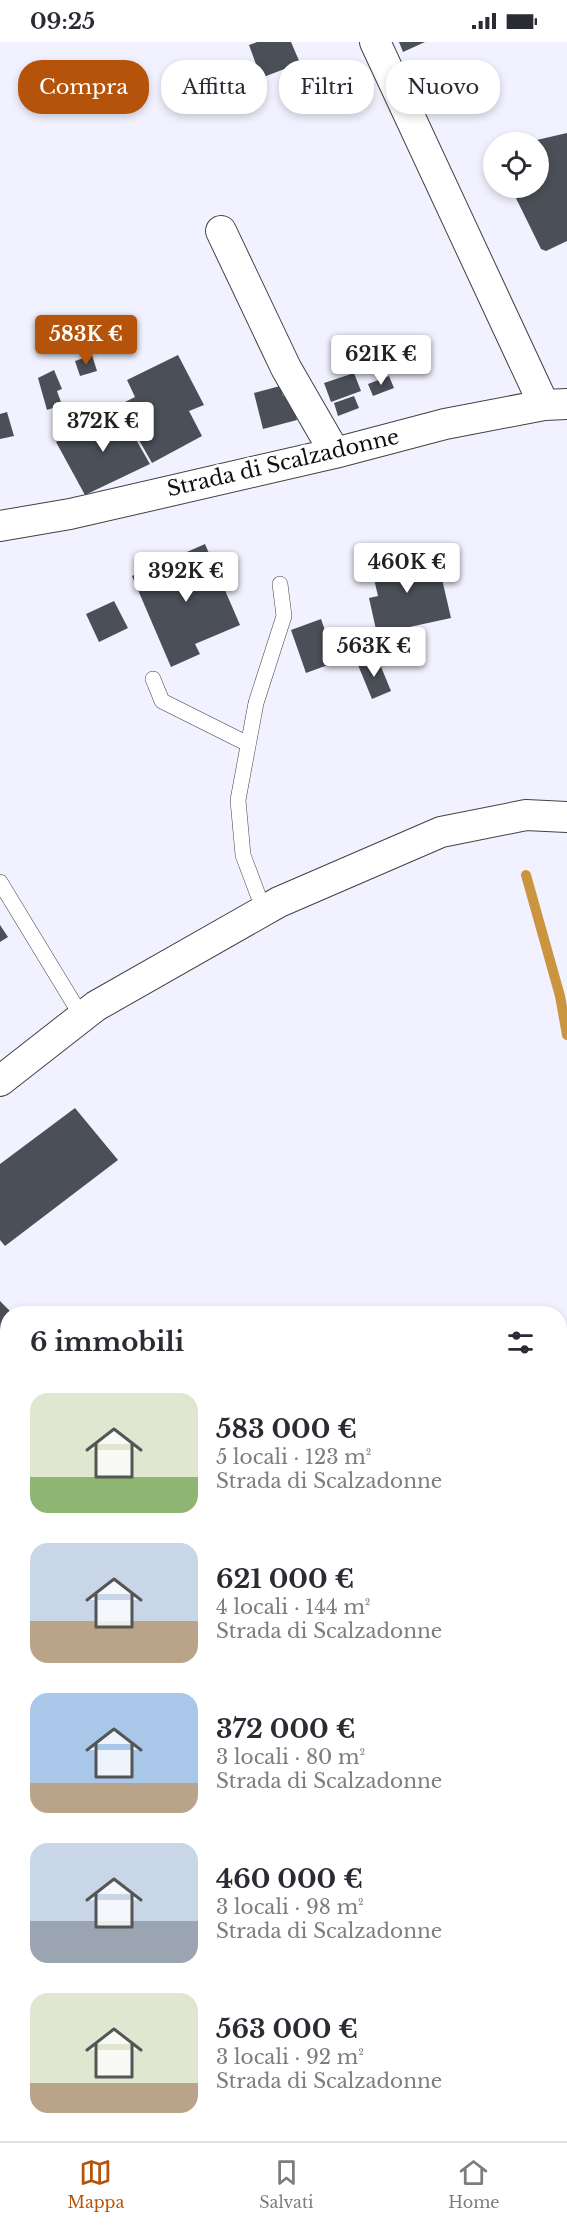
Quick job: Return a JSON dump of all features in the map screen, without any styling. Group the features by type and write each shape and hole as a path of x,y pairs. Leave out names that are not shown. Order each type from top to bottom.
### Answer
{"street":[{"path":"375,42 555,405"},
{"path":"220,231 286,368 335,453"},
{"name":"Strada di Scalzadonne","path":"0,526 70,514 335,453 445,424 555,405"},
{"path":"0,1081 96,1006 264,911 441,832 526,815 567,817"}],"lane":[{"path":"264,911 243,855 238,800 256,703 284,616 280,584"},
{"path":"153,679 162,702 248,744"},
{"path":"0,882 82,1017"}],"building":[{"path":"257,42 291,42 299,60 279,60 279,71 267,76 267,60 254,60 249,45"},
{"path":"399,42 425,42 403,52"},
{"path":"567,133 567,241 546,251 541,249 516,198 549,198 549,137"},
{"path":"53,320 59,339 51,341 45,322"},
{"path":"92,355 97,371 80,376 75,361"},
{"path":"178,355 204,405 189,411 202,436 152,463 119,405 135,397 127,380"},
{"path":"54,370 62,389 57,391 62,405 47,410 38,378"},
{"path":"354,373 361,391 331,402 324,383"},
{"path":"389,376 394,388 373,396 368,384"},
{"path":"280,386 283,396 291,394 297,420 263,429 254,393"},
{"path":"354,396 359,408 338,416 334,403"},
{"path":"119,410 150,464 85,495 56,442"},
{"path":"7,412 14,436 0,439 0,414"},
{"path":"205,544 240,625 195,644 200,654 171,667 132,576"},
{"path":"429,554 434,581 442,579 451,618 377,634 369,598 378,596 370,562 395,557 395,561"},
{"path":"114,601 128,628 99,642 86,614"},
{"path":"321,619 336,662 306,673 291,630"},
{"path":"377,657 391,691 372,699 358,665"},
{"path":"0,925 8,937 0,942"},
{"path":"75,1108 118,1160 5,1246 0,1240 0,1164"}],"waterway":[{"path":"526,875 560,996 567,1035"}]}
